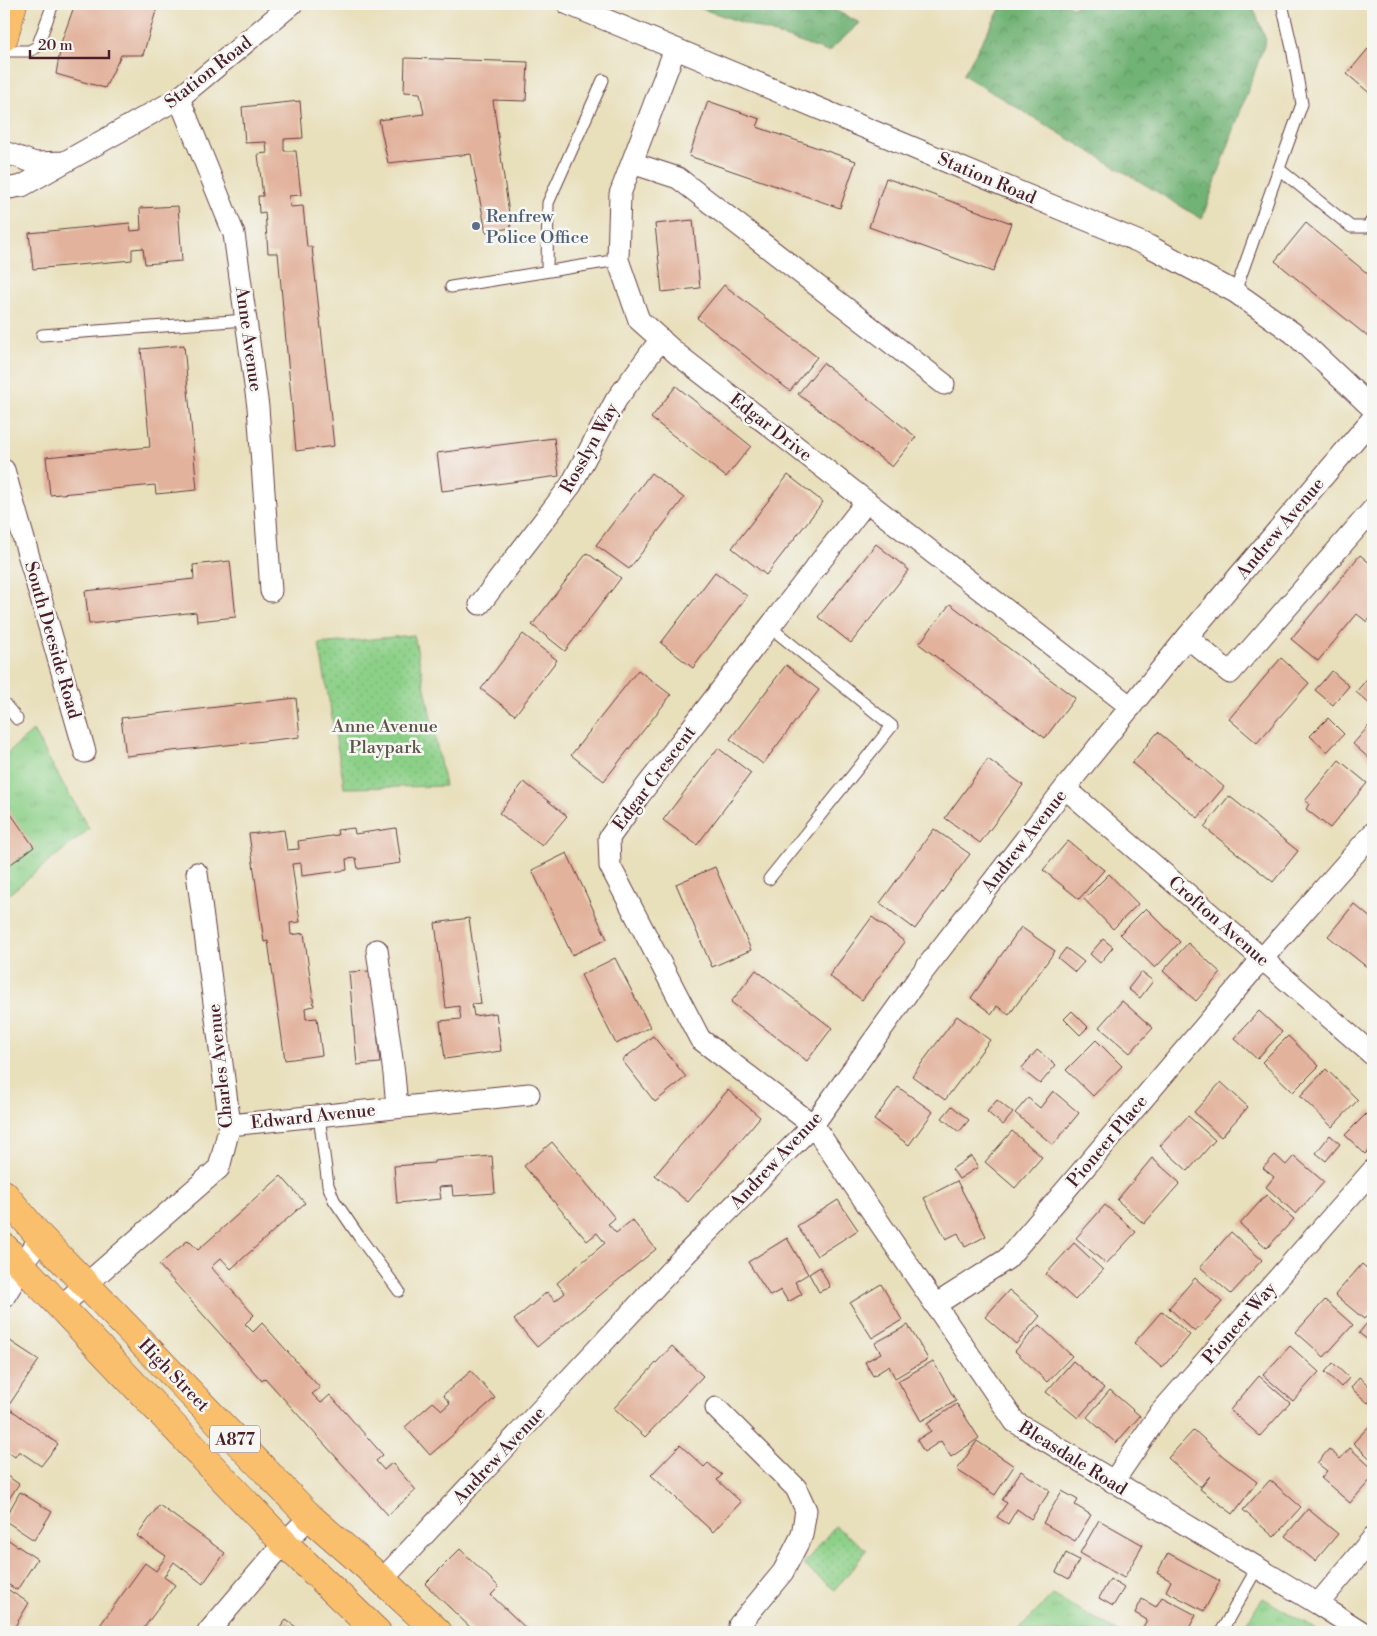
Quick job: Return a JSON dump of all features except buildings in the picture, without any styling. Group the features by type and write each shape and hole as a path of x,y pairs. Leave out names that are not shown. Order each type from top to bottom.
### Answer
{"main road":[{"path":"4,37 12,4"},
{"name":"High Street","path":"4,1194 40,1237 310,1516 438,1632"},
{"name":"High Street","path":"4,1247 284,1543 377,1632"},
{"path":"355,1611 382,1580"}],"street":[{"name":"Station Road","path":"4,189 22,186 179,98 292,4"},
{"name":"Station Road","path":"568,4 1149,246 1235,292 1293,333 1373,408"},
{"name":"Edgar Drive","path":"676,49 620,194 618,260 639,320 685,360 1131,707"},
{"name":"Anne Avenue","path":"179,98 234,234 258,407 271,591"},
{"name":"Station Road","path":"4,152 35,163 66,162"},
{"path":"632,163 678,178 944,384"},
{"name":"Rosslyn Way","path":"480,604 571,484 616,400 661,339"},
{"name":"Andrew Avenue","path":"382,1580 684,1256 813,1125 919,977 1065,788 1187,637 1373,418"},
{"name":"South Deeside Road","path":"6,484 85,752"},
{"name":"Edgar Crescent","path":"813,1125 700,1039 610,866 609,838 638,797 867,502"},
{"path":"1187,637 1230,674 1373,508"},
{"name":"Crofton Avenue","path":"1065,788 1373,1055"},
{"name":"Pioneer Place","path":"935,1305 1007,1259 1262,959 1373,833"},
{"name":"Charles Avenue","path":"60,1306 219,1168 230,1125 197,874"},
{"name":"Edward Avenue","path":"377,950 397,1107"},
{"name":"Edward Avenue","path":"230,1125 529,1094"},
{"name":"Bleasdale Road","path":"813,1125 1014,1422 1362,1632"},
{"name":"Pioneer Way","path":"1113,1482 1160,1413 1373,1170"},
{"path":"4,1296 40,1237"},
{"path":"716,1408 796,1488 806,1510 802,1535 782,1572 738,1625 746,1632"},
{"path":"208,1632 284,1543 310,1516"},
{"path":"1318,1604 1373,1538"}],"lane":[{"path":"4,51 29,51 37,48 52,4"},
{"path":"1235,292 1302,104 1282,4"},
{"path":"547,270 548,204 603,80"},
{"path":"1279,169 1352,227 1367,227 1373,219"},
{"path":"451,286 618,260"},
{"path":"42,335 246,320"},
{"path":"769,879 892,726 770,627"},
{"path":"4,703 18,719"},
{"path":"319,1116 328,1185 334,1200 399,1291"},
{"path":"1221,1632 1256,1568"}],"green space":[{"path":"688,4 823,4 860,23 828,52"},
{"path":"1003,4 1066,4 1074,8 1077,4 1252,4 1266,40 1202,219 963,75"},
{"name":"Anne Avenue Playpark","path":"414,635 445,786 344,788 319,644"},
{"path":"33,731 89,829 4,898 4,756"},
{"path":"835,1526 867,1550 835,1590 803,1565"},
{"path":"1053,1595 1119,1632 1027,1632 1020,1628"},
{"path":"1263,1598 1320,1632 1240,1632"}],"place":[{"name":"Renfrew Police Office","path":"476,226"}]}
